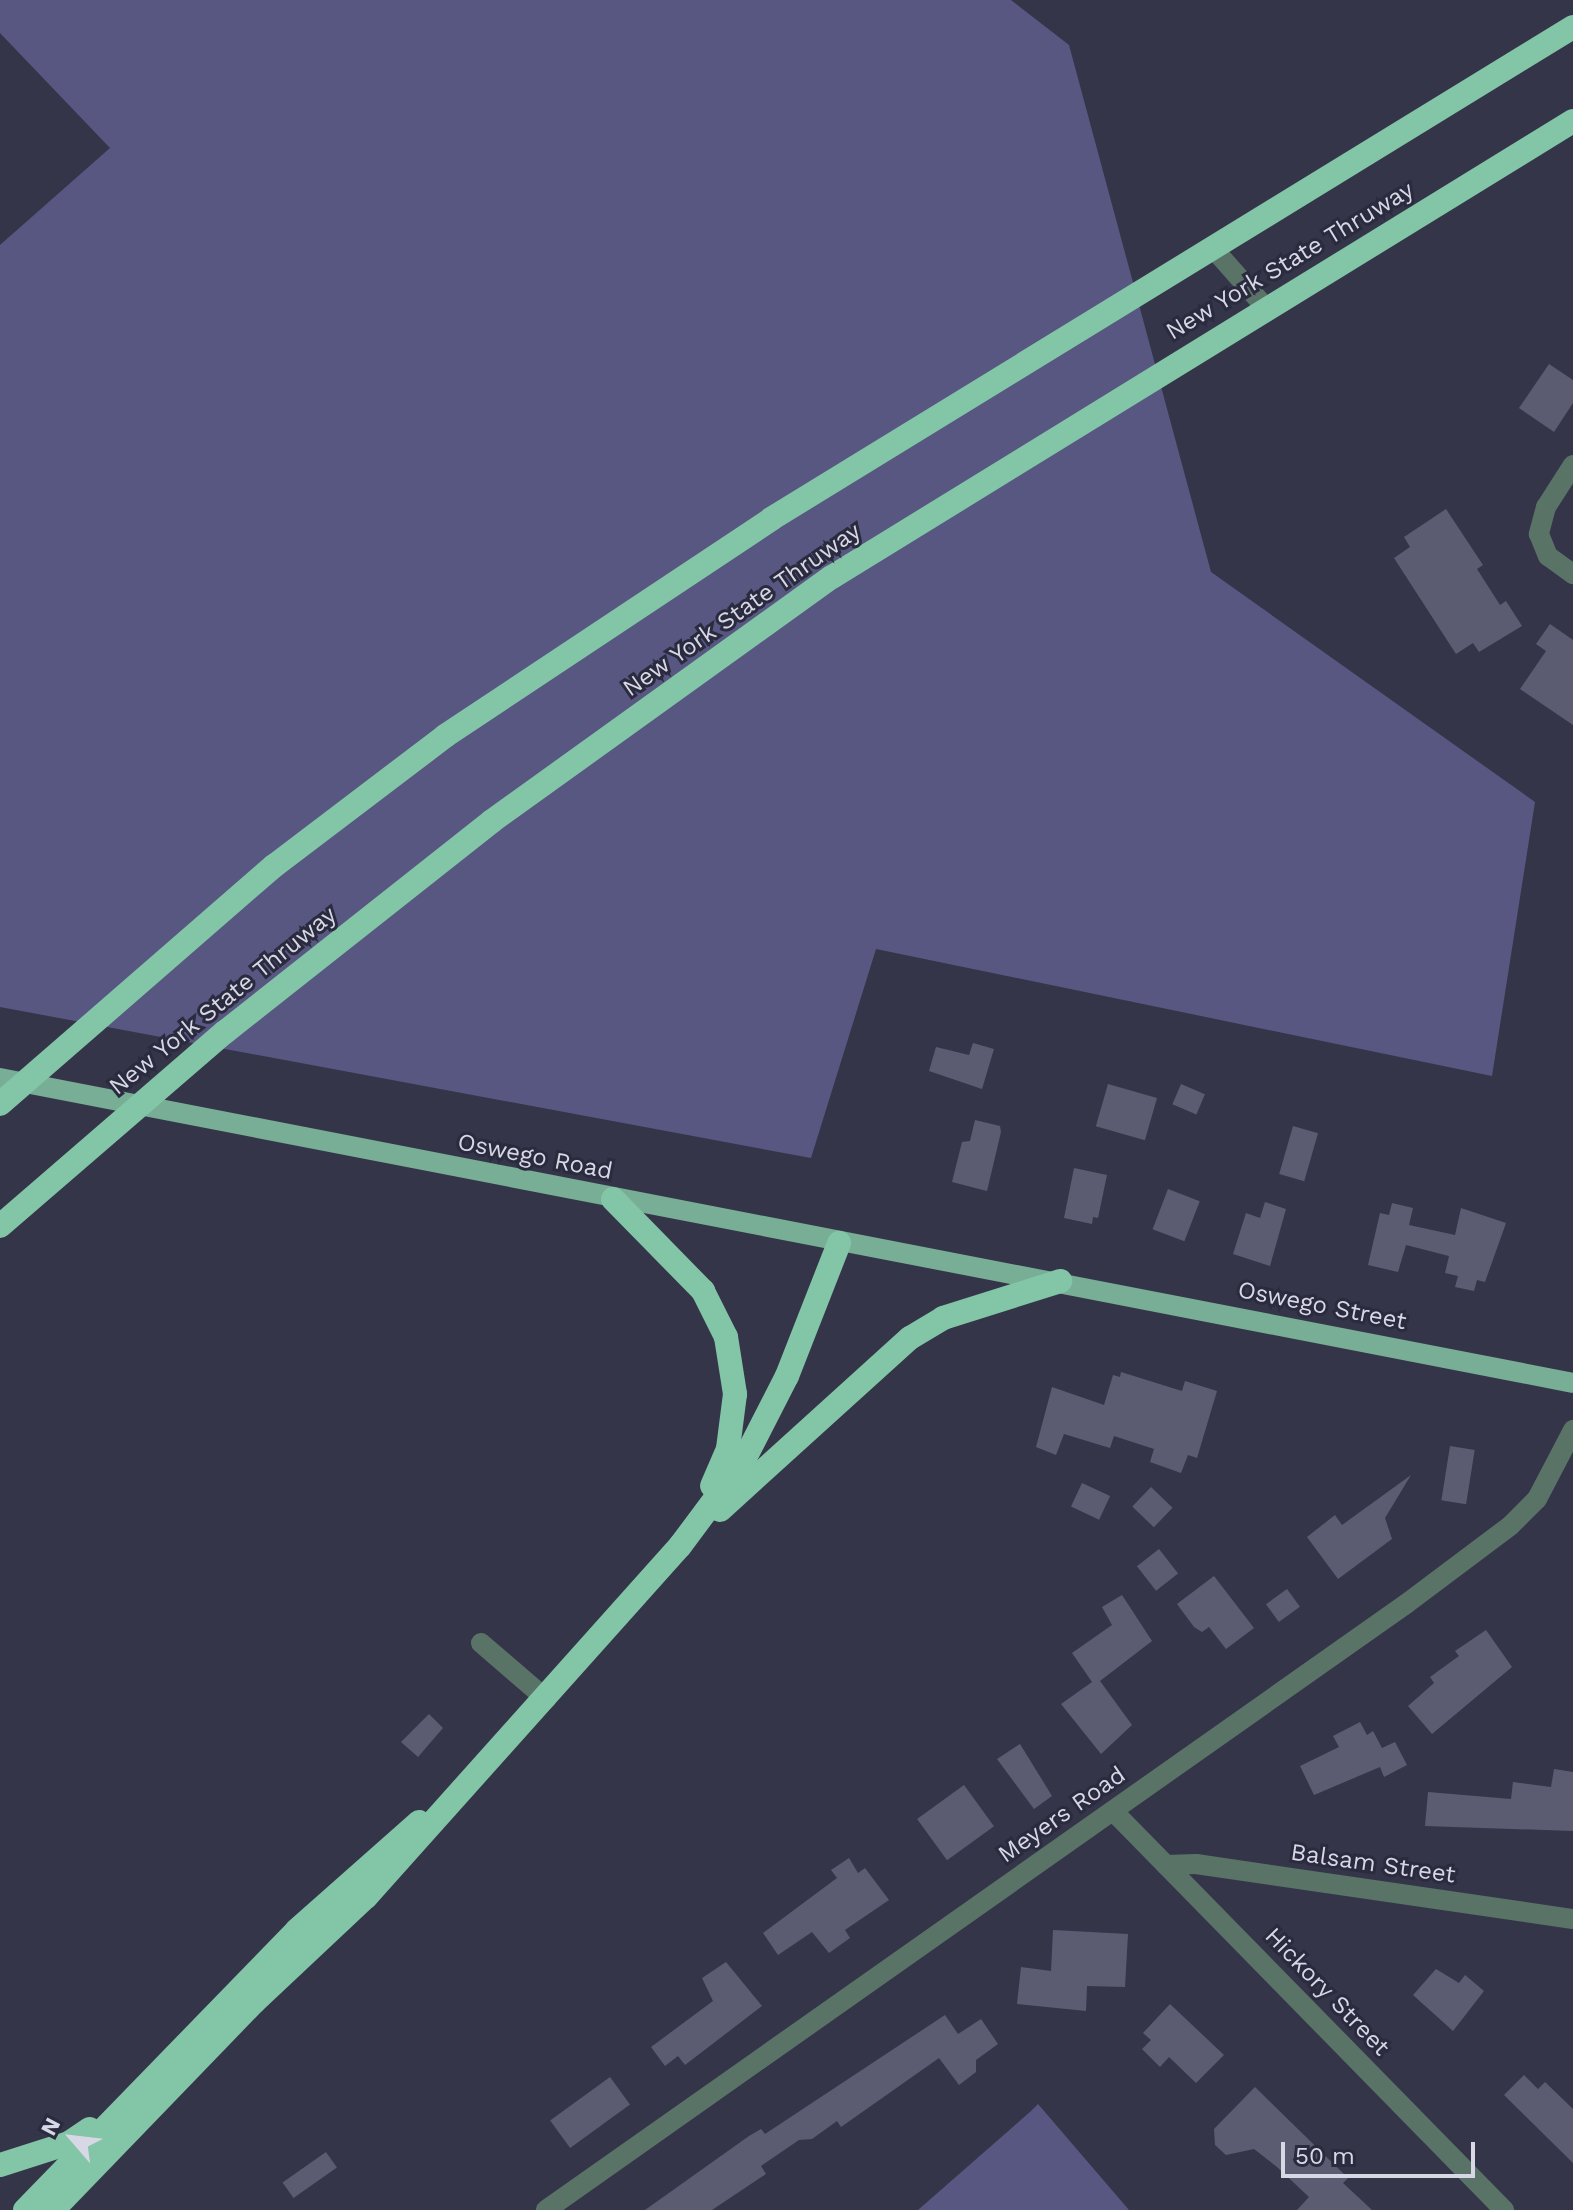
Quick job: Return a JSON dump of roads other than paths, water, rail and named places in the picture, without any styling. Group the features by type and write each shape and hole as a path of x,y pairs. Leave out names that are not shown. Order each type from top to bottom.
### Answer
{"highway":[{"path":"0,1104 274,866 445,736 771,519 1573,27"},
{"name":"New York State Thruway","path":"0,1226 225,1032 505,812 832,577 1573,121"},
{"path":"613,1199 703,1291 726,1337 735,1394 728,1449 680,1546"},
{"path":"53,2210 254,2002 366,1897 680,1546 744,1460 787,1376 839,1243"},
{"path":"680,1546 910,1338 943,1318 1060,1281"},
{"path":"25,2210 352,1877 480,1773"},
{"path":"0,2165 69,2143 119,2111"}],"main road":[{"name":"Oswego Road","path":"0,1078 839,1243 1060,1281"},
{"name":"Oswego Street","path":"1060,1281 1573,1383"}],"street":[{"path":"1212,247 1266,308"},
{"path":"1573,465 1546,507 1539,534 1548,556 1573,574"},
{"name":"Meyers Road","path":"546,2210 1113,1811 1510,1526 1537,1499 1573,1430"},
{"path":"481,1643 546,1699"},
{"name":"Hickory Street","path":"1113,1811 1504,2210"},
{"name":"Balsam Street","path":"1166,1865 1196,1864 1573,1919"}]}
